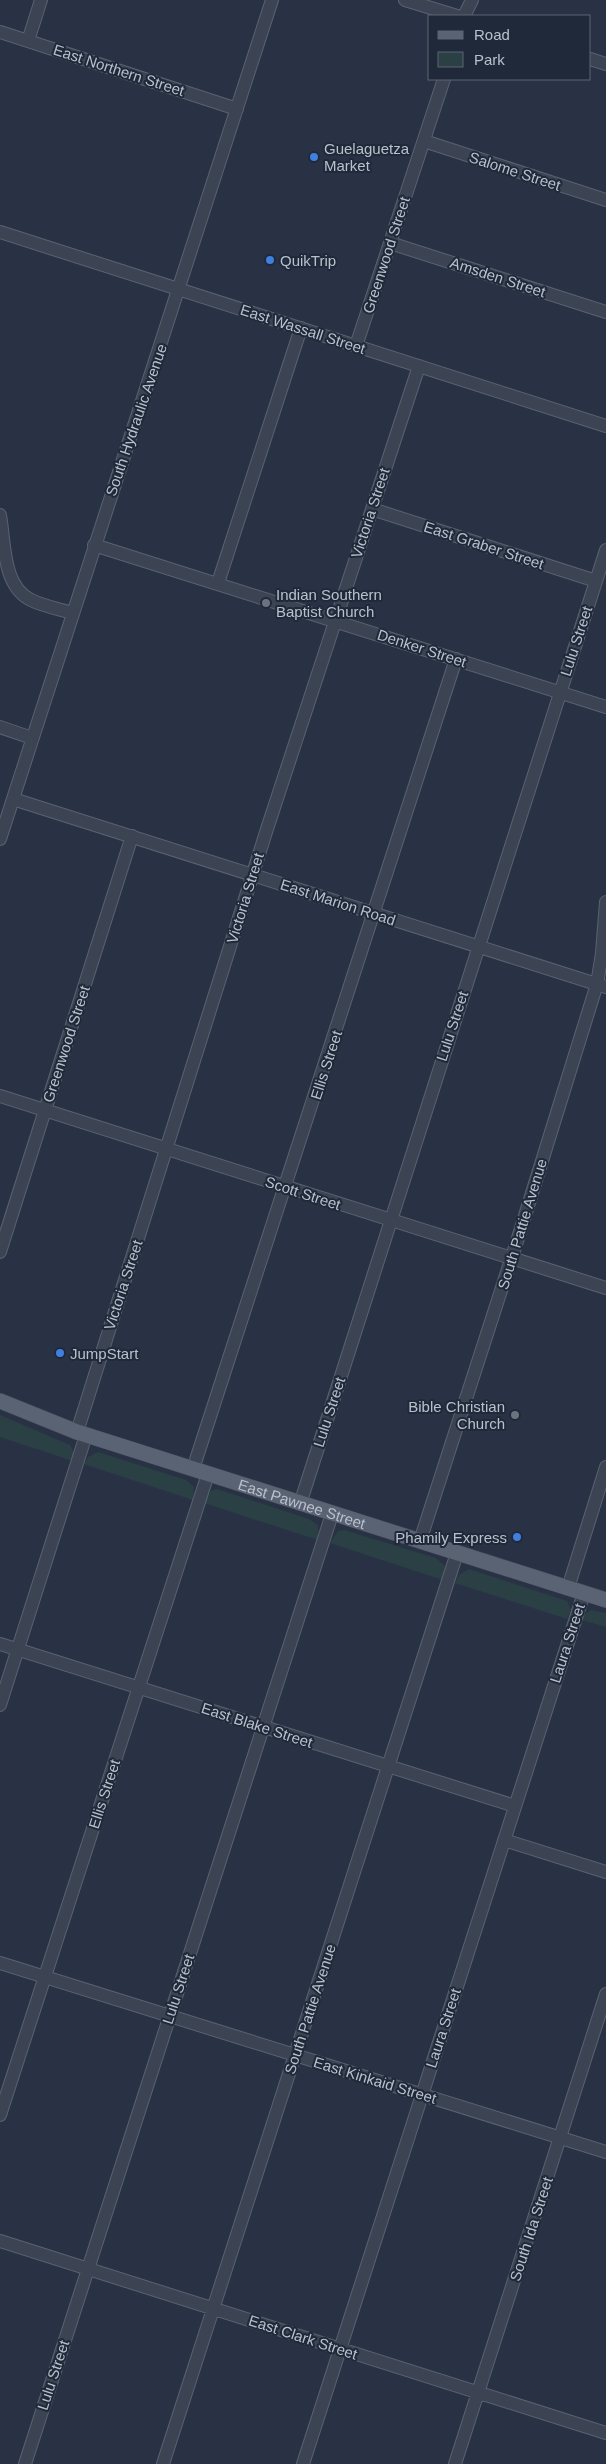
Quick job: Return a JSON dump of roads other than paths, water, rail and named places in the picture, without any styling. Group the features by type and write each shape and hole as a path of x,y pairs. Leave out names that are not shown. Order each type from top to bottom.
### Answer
{"main road":[{"name":"East Pawnee Street","path":"0,1401 81,1434 606,1600"}],"street":[{"path":"28,41 41,0"},
{"name":"South Hydraulic Avenue","path":"0,839 94,544 179,290 272,0"},
{"path":"404,0 454,15"},
{"path":"464,15 472,0"},
{"name":"East Northern Street","path":"0,32 237,109"},
{"path":"591,59 606,64"},
{"name":"Greenwood Street","path":"356,346 444,80"},
{"name":"Salome Street","path":"424,141 606,200"},
{"name":"East Wassall Street","path":"0,232 606,426"},
{"name":"Amsden Street","path":"390,243 606,312"},
{"path":"218,583 301,328"},
{"name":"Victoria Street","path":"0,1705 166,1150 252,875 419,366"},
{"name":"East Graber Street","path":"372,509 596,581"},
{"path":"0,514 11,580 18,589 32,600 72,613"},
{"name":"Denker Street","path":"94,544 606,707"},
{"name":"Lulu Street","path":"300,1504 606,550"},
{"name":"Ellis Street","path":"193,1470 456,659"},
{"path":"0,727 32,738"},
{"name":"East Marion Road","path":"13,799 601,985"},
{"name":"Greenwood Street","path":"0,1252 132,836"},
{"name":"South Pattie Avenue","path":"420,1542 601,985 606,902"},
{"name":"Scott Street","path":"0,1096 606,1288"},
{"name":"Laura Street","path":"568,1588 606,1467"},
{"name":"Ellis Street","path":"0,2115 208,1474"},
{"name":"Lulu Street","path":"24,2464 332,1514"},
{"name":"South Pattie Avenue","path":"163,2464 457,1553"},
{"name":"Laura Street","path":"303,2464 584,1593"},
{"name":"East Blake Street","path":"0,1644 515,1806"},
{"path":"504,1840 606,1872"},
{"name":"East Kinkaid Street","path":"0,1962 606,2152"},
{"name":"South Ida Street","path":"455,2464 606,1994"},
{"name":"East Clark Street","path":"0,2242 606,2433"}],"place":[{"name":"Guelaguetza Market","path":"314,157"},
{"name":"QuikTrip","path":"270,260"},
{"name":"Indian Southern Baptist Church","path":"266,603"},
{"name":"JumpStart","path":"60,1353"},
{"name":"Bible Christian Church","path":"515,1415"},
{"name":"Phamily Express","path":"517,1537"}]}
